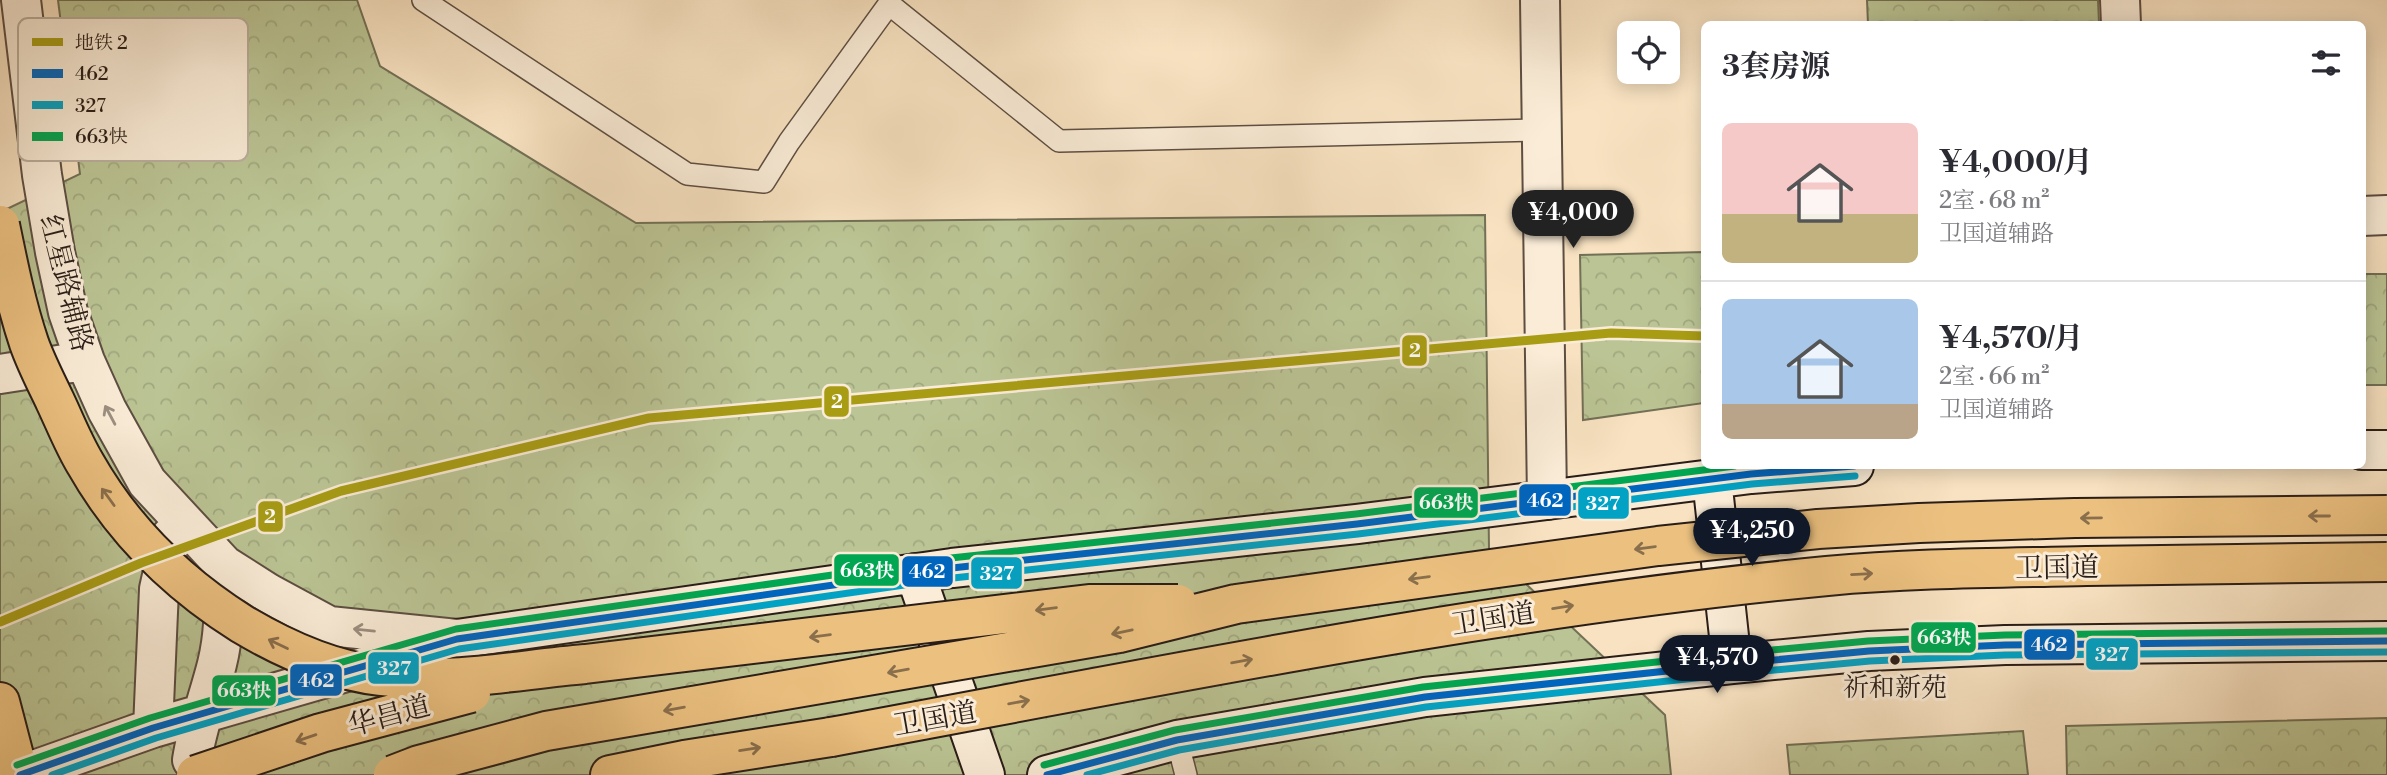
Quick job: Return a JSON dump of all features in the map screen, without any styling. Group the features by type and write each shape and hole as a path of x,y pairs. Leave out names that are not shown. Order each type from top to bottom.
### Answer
{"highway":[{"path":"0,225 12,282 30,344 67,430 86,465 107,497 162,564 209,603 272,642 304,656 377,676 424,680 466,678 533,668 585,664"},
{"name":"卫国道","path":"393,775 419,765 546,731 1119,633 1236,604 1658,546 1818,529 2075,519 2387,515"},
{"name":"卫国道","path":"610,775 1292,652 1600,602 1831,576 1976,568 2387,562"},
{"name":"卫国道","path":"585,664 1089,604 1236,604"},
{"name":"华昌道","path":"196,770 321,733 585,664"},
{"path":"0,702 20,775"}],"main road":[{"name":"红星路辅路","path":"20,0 22,18"},
{"path":"1540,0 1547,500"},
{"path":"2120,0 2120,21"},
{"name":"红星路辅路","path":"40,161 68,312 85,361 107,410 147,482 225,565 268,593 330,626 457,639"},
{"path":"2366,216 2387,215"},
{"path":"0,374 85,361"},
{"path":"2366,450 2387,450"},
{"path":"20,775 153,728 457,639 915,573 1712,479 1821,469"},
{"path":"1712,479 1732,664"},
{"path":"153,728 159,589 176,515"},
{"path":"196,770 202,715 217,663 224,622 225,565"},
{"path":"915,573 985,775"},
{"path":"1048,775 1182,757 1425,697 1732,664 1869,652 2005,645 2387,641"},
{"path":"153,728 176,743 196,770"}],"lane":[{"path":"423,0 687,174 764,182 789,142 890,2 1059,141 1541,130"}],"green space":[{"path":"58,0 357,0 380,66 636,223 1485,215 1489,549 1665,715 1671,775 0,775 0,210 80,174 78,161 248,161 248,18 60,18"},
{"path":"1867,0 2098,0 2099,21 1868,21"},
{"path":"1701,252 1701,403 1583,420 1580,255"},
{"path":"2366,274 2387,274 2387,385 2366,385"},
{"path":"2387,718 2387,775 2067,775 2066,726"},
{"path":"2023,731 2028,775 1790,775 1787,745"}],"metro line":[{"name":"2","path":"0,622 141,563 341,491 649,418 1611,333 1701,336"}],"transit line":[{"name":"663快","path":"17,765 150,718 456,629 951,558 1356,514 1711,469"},
{"name":"462","path":"20,775 153,728 457,639 952,568 1357,524 1751,474 1815,469"},
{"name":"327","path":"52,775 156,738 459,649 953,578 1358,534 1752,484 1855,476"},
{"name":"663快","path":"1044,765 1175,730 1423,687 1731,654 1868,641 2005,635 2387,631"},
{"name":"462","path":"1047,775 1177,740 1425,697 1732,664 1869,651 2005,645 2387,641"},
{"name":"327","path":"1087,775 1179,750 1426,707 1870,661 2005,655 2387,652"}],"place":[{"name":"祈和新苑","path":"1895,660"}]}
